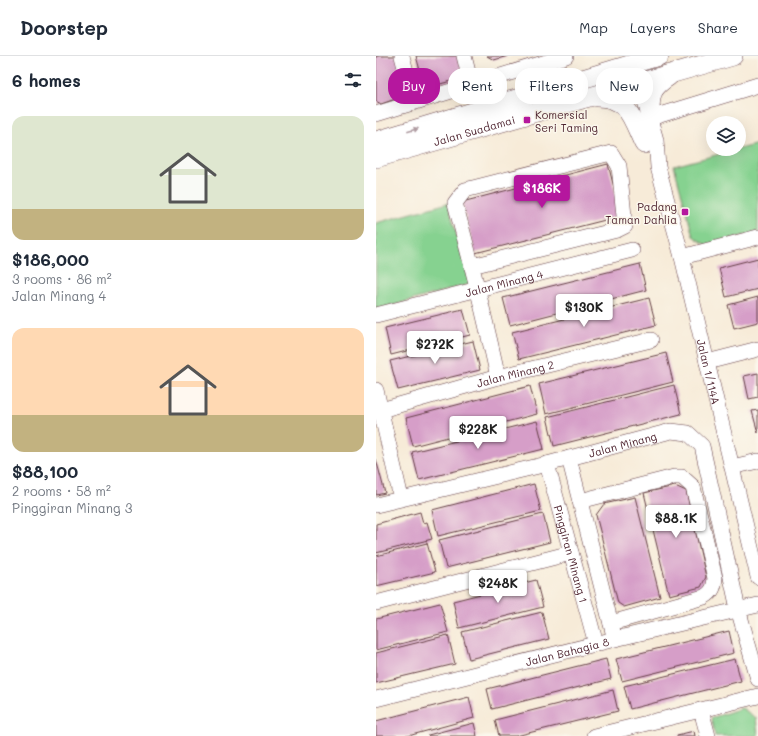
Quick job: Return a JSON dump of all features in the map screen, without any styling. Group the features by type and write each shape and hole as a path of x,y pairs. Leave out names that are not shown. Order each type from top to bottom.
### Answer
{"main road":[{"name":"Jalan Suadamai","path":"376,141 659,56"},
{"name":"Jalan Suadamai","path":"653,80 733,56"},
{"path":"650,118 650,98 653,88 672,74"},
{"name":"Jalan Suadamai","path":"376,158 596,96"},
{"path":"592,97 615,99 623,104 644,144"}],"street":[{"path":"402,56 405,68"},
{"path":"464,56 467,68"},
{"path":"507,70 529,61 566,56"},
{"path":"650,118 758,85"},
{"path":"376,114 408,104"},
{"name":"Jalan 1/114A","path":"637,104 644,144 658,167"},
{"name":"Jalan 1/114A","path":"643,104 650,118 656,140 658,167 682,257 732,467 752,523 758,577"},
{"path":"472,266 617,230 625,226 619,166 611,153 465,190 454,203 472,266 479,289 498,376"},
{"path":"682,257 758,238"},
{"name":"Jalan Minang 4","path":"376,315 632,250"},
{"name":"Jalan Minang 2","path":"381,410 498,376 651,340"},
{"path":"707,362 758,349"},
{"path":"376,390 401,498"},
{"name":"Jalan Minang","path":"376,505 547,464 671,431 688,433 702,446 738,609 758,679"},
{"path":"570,458 615,639"},
{"path":"732,467 758,461"},
{"name":"Pinggiran Minang 1","path":"547,464 596,644"},
{"path":"580,501 674,477 682,477 693,487 716,578 714,588 711,593 704,597 611,623"},
{"path":"376,603 571,553"},
{"name":"Jalan Bahagia 8","path":"376,700 615,639 758,605"},
{"path":"594,736 758,696"},
{"path":"701,710 708,736"}],"green space":[{"path":"758,144 758,232 706,245 693,236 674,166 712,156 746,156 746,147"},
{"path":"448,203 470,284 376,310 376,223"},
{"path":"742,708 756,718 758,736 715,736 711,718"}],"building":[{"path":"376,56 400,56 403,68 388,68 388,102 381,104 376,101"},
{"path":"416,56 461,56 463,65 461,68 448,68 448,82 440,84 440,68 419,68"},
{"path":"487,56 508,56 494,60"},
{"path":"608,164 621,216 475,253 462,202"},
{"path":"758,258 758,289 726,297 719,268"},
{"path":"640,264 646,290 510,325 503,298"},
{"path":"758,297 758,322 734,328 728,305"},
{"path":"649,298 656,325 519,359 512,332"},
{"path":"463,309 470,335 391,355 385,328"},
{"path":"473,341 480,370 398,390 390,361"},
{"path":"666,353 673,382 546,414 539,384"},
{"path":"758,373 758,397 749,399 744,376"},
{"path":"674,385 681,414 554,446 547,417"},
{"path":"530,386 537,414 413,446 406,418"},
{"path":"758,410 758,433 752,411"},
{"path":"537,421 544,449 419,480 412,452"},
{"path":"376,459 385,493 376,495"},
{"path":"534,484 541,511 438,536 432,510"},
{"path":"675,486 686,491 706,577 701,587 669,595 644,493"},
{"path":"635,497 660,597 624,607 618,603 596,515 604,504"},
{"path":"420,512 423,523 427,522 432,539 376,553 376,524"},
{"path":"543,514 550,542 446,568 439,540"},
{"path":"427,543 435,572 376,586 376,556"},
{"path":"536,580 543,607 459,628 453,601"},
{"path":"440,603 448,632 376,650 376,619"},
{"path":"542,612 549,639 469,659 462,632"},
{"path":"729,631 734,653 622,681 616,659"},
{"path":"448,635 455,664 376,683 376,653"},
{"path":"606,659 611,679 492,709 487,689"},
{"path":"735,659 741,681 630,709 624,686"},
{"path":"613,690 618,711 516,736 499,736 495,720"},
{"path":"469,697 474,718 408,736 376,736 376,721"},
{"path":"474,723 477,736 428,736 428,735"},
{"path":"694,731 695,736 677,736 677,735"}],"place":[{"name":"Komersial Seri Taming","path":"527,120"},
{"name":"Padang Taman Dahlia","path":"685,212"}]}
